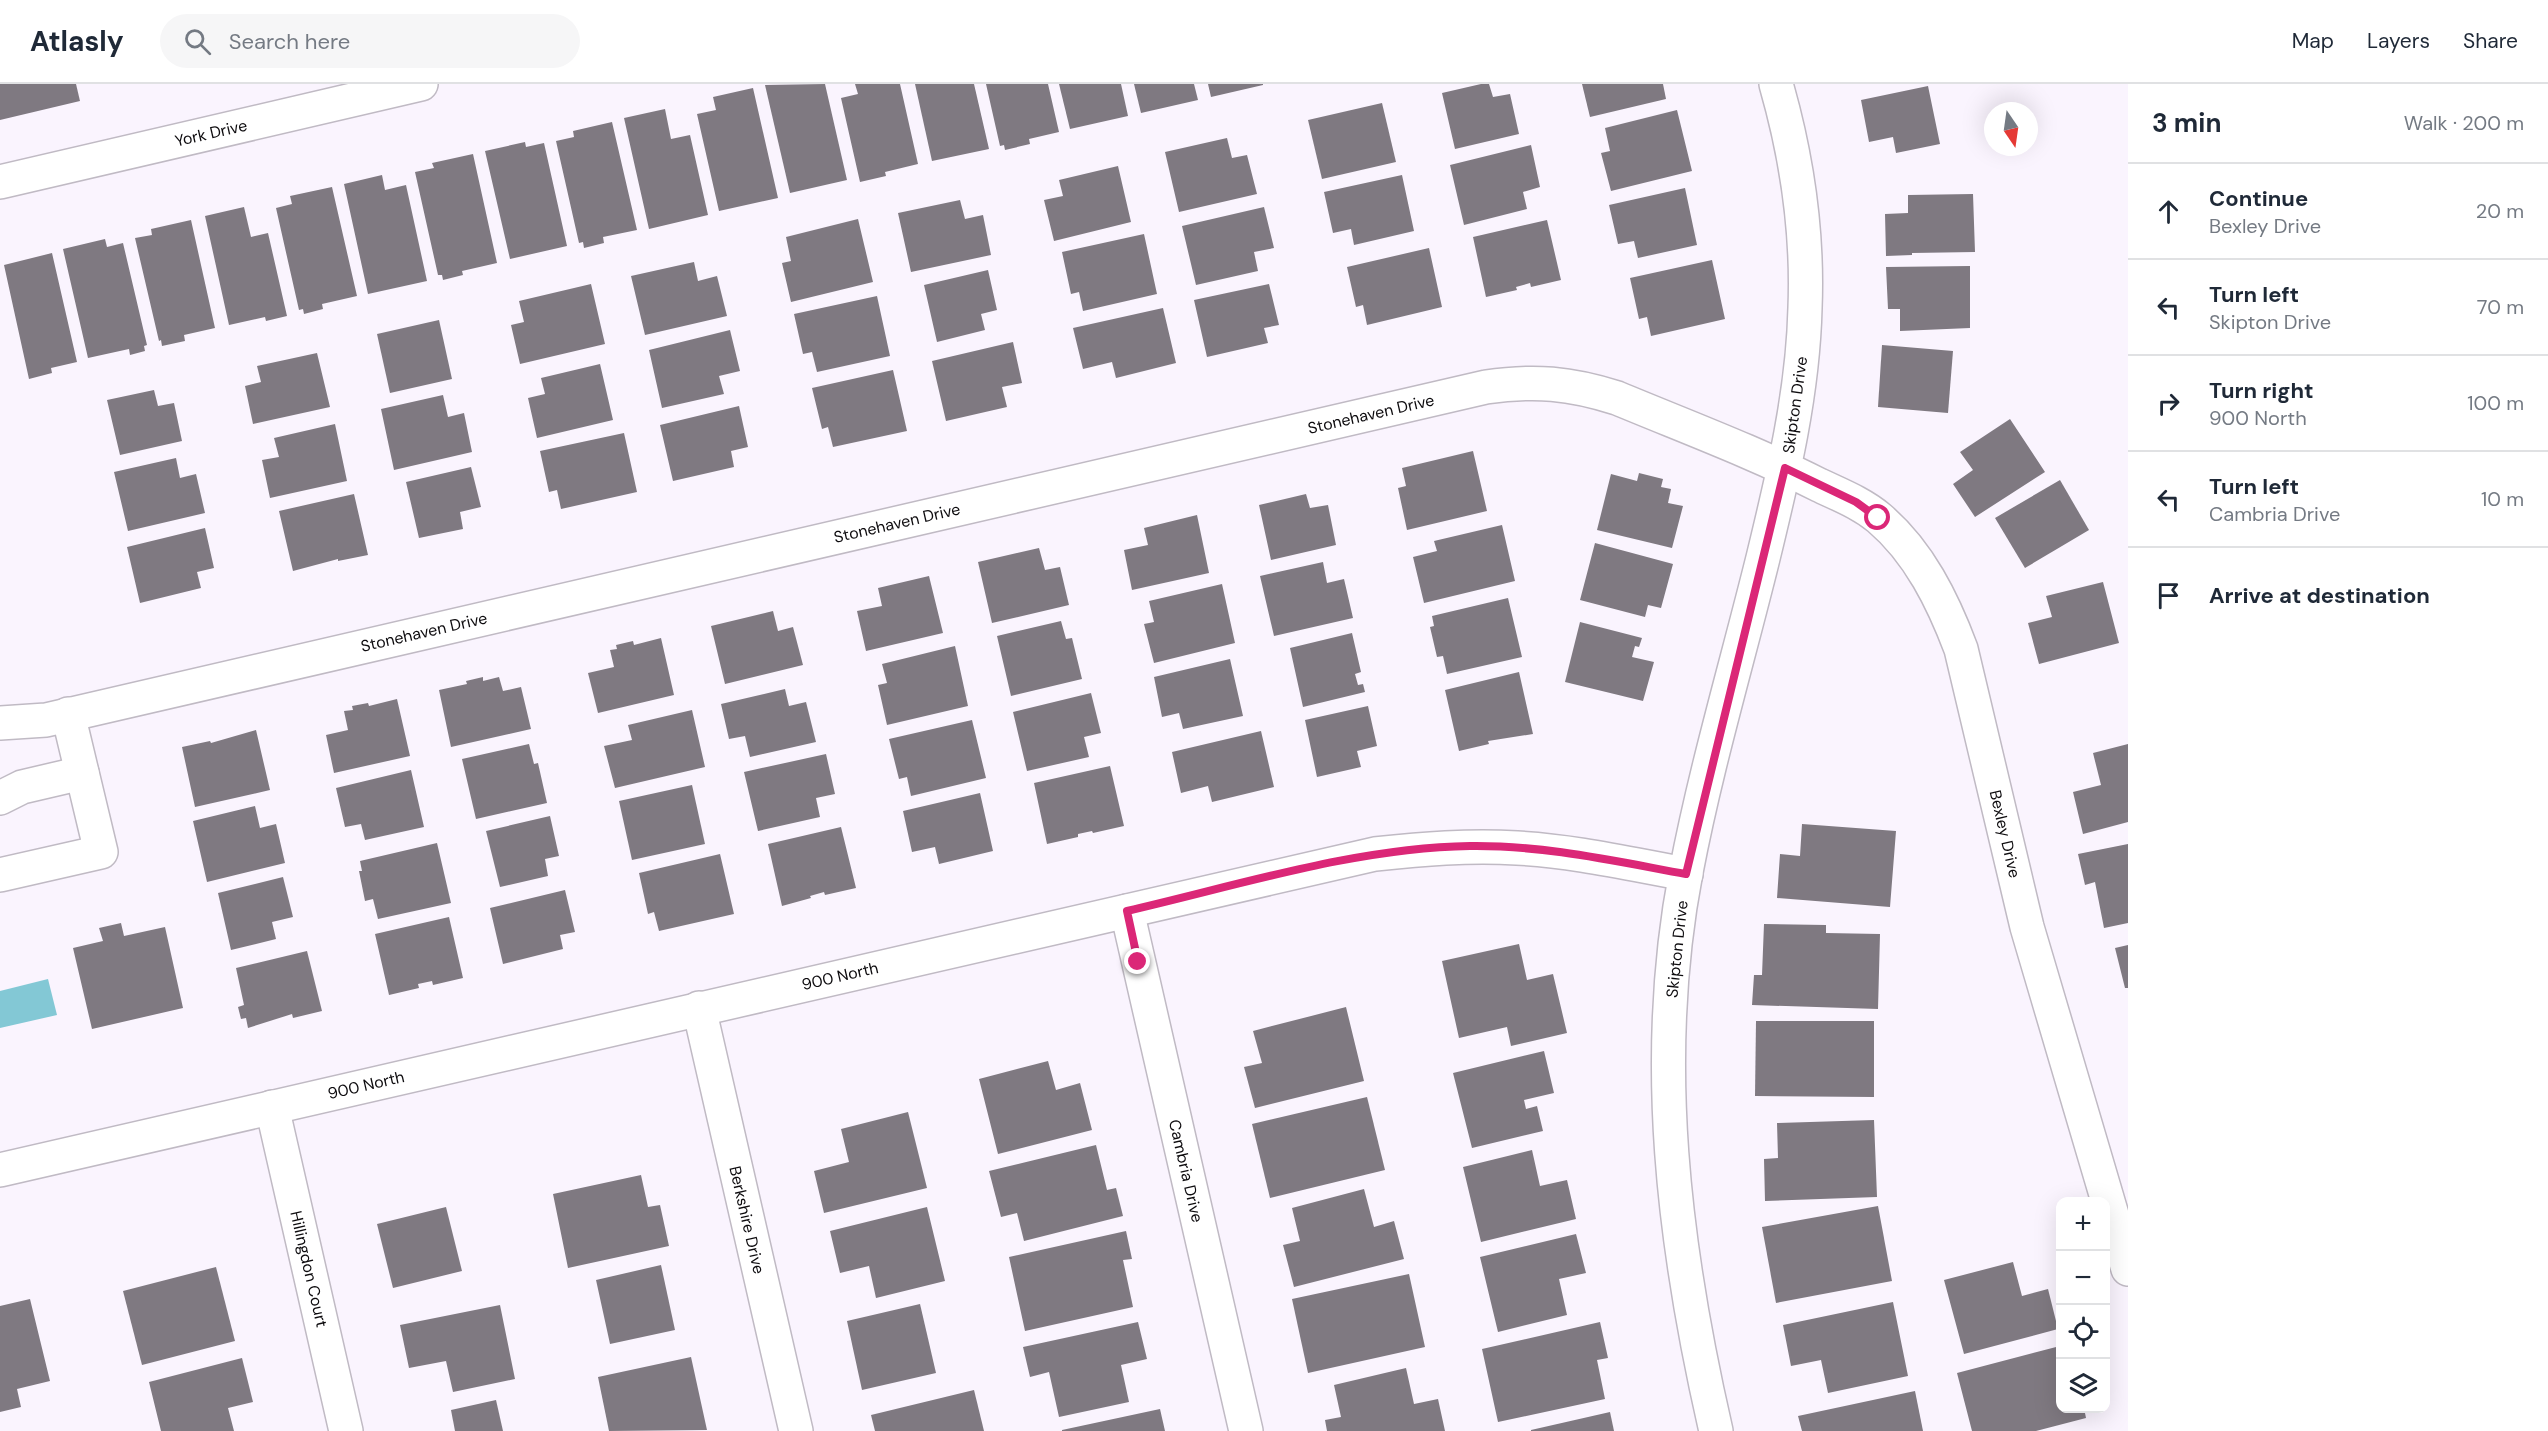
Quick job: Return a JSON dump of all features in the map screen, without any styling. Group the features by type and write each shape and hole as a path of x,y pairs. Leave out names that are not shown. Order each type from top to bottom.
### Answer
{"street":[{"name":"York Drive","path":"0,182 421,84"},
{"name":"Skipton Drive","path":"1716,1431 1685,1279 1669,1140 1671,993 1686,874 1785,468 1803,350 1805,271 1801,200 1788,131 1776,84"},
{"name":"Stonehaven Drive","path":"0,723 46,720 1486,387 1513,383 1562,384 1617,398 1785,468"},
{"name":"Bexley Drive","path":"1785,468 1856,502 1878,518 1898,537 1915,559 1934,587 1949,617 1961,649 1972,690 2027,927 2128,1269"},
{"path":"0,875 101,852 68,714"},
{"path":"0,798 21,788 82,773"},
{"name":"900 North","path":"0,1170 1335,862 1424,848 1518,848 1568,853 1686,874"},
{"name":"Cambria Drive","path":"1127,911 1246,1431"},
{"name":"Berkshire Drive","path":"699,1008 796,1431"},
{"name":"Hillingdon Court","path":"272,1107 346,1431"}],"water":[{"path":"48,979 57,1015 0,1028 0,991"}],"building":[{"path":"0,84 76,84 80,101 0,120"},
{"path":"825,84 847,180 790,193 765,85"},
{"path":"855,84 900,84 918,164 885,172 886,176 860,182 841,98 858,94"},
{"path":"915,84 974,84 989,149 932,161"},
{"path":"986,84 1048,84 1059,132 1029,139 1030,144 1005,150 1004,145 1000,146"},
{"path":"1059,84 1121,84 1128,116 1070,129"},
{"path":"1134,84 1194,84 1198,100 1141,113"},
{"path":"1208,84 1263,84 1263,85 1211,97"},
{"path":"1489,84 1493,97 1510,94 1519,134 1455,149 1442,93"},
{"path":"1582,84 1663,84 1666,99 1590,117"},
{"path":"1928,86 1940,144 1896,153 1893,137 1869,142 1861,100"},
{"path":"753,88 778,198 719,211 697,114 716,110 713,97"},
{"path":"1382,103 1396,162 1322,179 1308,120"},
{"path":"665,109 671,139 690,135 708,215 649,229 624,118"},
{"path":"1677,110 1692,171 1611,191 1601,153 1610,151 1605,128"},
{"path":"612,122 637,230 603,237 604,243 584,248 583,242 579,243 556,141 574,137 573,131"},
{"path":"1227,138 1232,158 1247,155 1257,194 1179,212 1165,152"},
{"path":"525,142 526,147 544,143 567,246 510,259 485,151"},
{"path":"1531,145 1540,187 1523,192 1527,209 1464,225 1450,165"},
{"path":"473,154 497,263 462,271 463,275 443,280 442,275 438,275 415,172 434,168 432,163"},
{"path":"1118,166 1131,222 1054,241 1044,200 1063,196 1059,180"},
{"path":"382,175 385,190 406,185 427,281 368,294 344,184"},
{"path":"1402,175 1414,231 1354,245 1351,229 1333,233 1324,192"},
{"path":"332,187 357,296 322,304 323,309 304,314 303,309 299,310 276,208 292,204 290,196"},
{"path":"1685,188 1697,245 1638,258 1634,241 1618,244 1609,205"},
{"path":"1973,194 1975,252 1912,253 1912,255 1886,256 1885,214 1908,213 1908,195"},
{"path":"960,200 965,219 983,215 991,255 911,272 898,213"},
{"path":"244,207 251,237 268,233 287,316 266,321 265,317 229,325 205,216"},
{"path":"1264,207 1274,248 1254,252 1258,271 1196,285 1182,226"},
{"path":"858,219 873,282 791,302 782,263 791,261 786,237"},
{"path":"191,220 215,328 184,335 185,341 162,346 135,238 152,235 151,229"},
{"path":"1547,220 1561,280 1531,287 1530,283 1516,287 1517,290 1486,297 1473,237"},
{"path":"1144,234 1157,294 1083,311 1079,292 1071,294 1062,252"},
{"path":"105,239 107,247 123,243 147,345 144,346 145,351 130,355 129,349 88,358 63,249"},
{"path":"1429,248 1442,307 1367,325 1363,305 1356,307 1347,267"},
{"path":"52,253 77,362 51,368 52,373 29,379 4,265"},
{"path":"1712,260 1725,319 1651,336 1647,317 1639,319 1630,278"},
{"path":"694,262 698,281 717,276 727,316 645,335 631,276"},
{"path":"1970,266 1970,328 1900,331 1900,309 1888,309 1886,267"},
{"path":"988,270 997,310 981,314 985,330 937,342 924,285"},
{"path":"591,284 605,344 520,364 511,325 524,322 519,301"},
{"path":"1269,284 1279,325 1264,328 1268,343 1207,357 1194,300"},
{"path":"877,296 890,356 817,372 812,352 803,354 794,314"},
{"path":"1163,308 1176,363 1116,378 1112,362 1083,369 1073,328"},
{"path":"439,320 452,379 390,393 377,334"},
{"path":"730,330 740,371 719,376 724,394 662,408 649,350"},
{"path":"1013,342 1022,383 1002,387 1007,407 946,421 932,361"},
{"path":"1882,345 1953,351 1948,413 1878,407"},
{"path":"317,353 330,407 253,424 245,386 261,382 257,366"},
{"path":"600,364 613,420 537,438 528,398 545,394 541,378"},
{"path":"893,370 907,431 833,447 828,427 822,429 812,388"},
{"path":"154,390 158,406 174,403 182,441 120,455 107,400"},
{"path":"443,395 448,417 464,413 472,452 394,470 381,409"},
{"path":"739,406 748,447 731,451 734,467 673,481 660,425"},
{"path":"2010,419 2045,472 1975,517 1953,484 1973,470 1960,452"},
{"path":"335,424 347,481 270,498 262,460 279,457 274,438"},
{"path":"624,433 637,492 561,509 557,490 549,492 540,451"},
{"path":"1473,451 1487,511 1407,530 1398,488 1406,486 1402,468"},
{"path":"176,458 180,478 196,474 205,513 128,531 114,472"},
{"path":"471,467 481,507 460,512 463,529 419,538 406,482"},
{"path":"1639,473 1663,479 1661,487 1671,489 1668,503 1683,506 1672,548 1597,530 1611,474 1637,481"},
{"path":"2060,480 2089,530 2025,568 1995,518"},
{"path":"354,494 368,555 338,561 338,559 293,571 279,511"},
{"path":"1306,494 1310,508 1328,505 1336,545 1271,560 1259,505"},
{"path":"1197,515 1209,573 1132,590 1124,550 1148,545 1144,528"},
{"path":"1502,525 1515,581 1424,603 1413,557 1437,551 1434,541"},
{"path":"205,528 214,568 197,572 201,588 140,603 127,547"},
{"path":"1595,543 1673,564 1661,608 1648,605 1645,617 1580,600"},
{"path":"1039,548 1045,570 1060,567 1069,605 992,623 978,562"},
{"path":"1323,562 1327,583 1344,579 1353,618 1274,636 1260,576"},
{"path":"929,576 943,633 866,651 857,611 882,606 878,588"},
{"path":"2103,582 2119,643 2039,664 2028,623 2052,617 2046,596"},
{"path":"1222,584 1235,643 1154,663 1144,624 1154,622 1149,601"},
{"path":"1508,598 1522,657 1447,674 1443,656 1437,657 1430,627 1434,626 1432,616"},
{"path":"773,611 778,631 793,627 803,665 725,684 711,626"},
{"path":"1061,621 1066,639 1072,638 1082,679 1011,696 997,636"},
{"path":"1580,622 1642,638 1639,647 1635,646 1632,657 1654,662 1643,701 1565,682"},
{"path":"1352,633 1361,672 1355,674 1358,685 1363,684 1365,692 1303,707 1290,648"},
{"path":"661,638 674,695 598,713 588,673 614,667 610,650 617,649 616,645 633,641 634,645"},
{"path":"955,646 968,706 887,725 878,685 887,683 882,664"},
{"path":"1230,659 1243,716 1183,729 1179,713 1162,717 1154,677"},
{"path":"1519,672 1533,734 1488,741 1489,744 1459,751 1445,690"},
{"path":"483,677 483,681 499,677 503,691 521,687 531,729 451,747 439,690 467,684 466,681"},
{"path":"785,689 789,706 806,702 816,742 750,757 745,736 729,739 721,704"},
{"path":"1091,693 1101,733 1084,737 1089,757 1027,771 1013,712"},
{"path":"397,699 410,756 334,773 326,735 348,730 344,711 353,710 352,706 368,703 369,706"},
{"path":"1368,706 1377,746 1357,751 1361,767 1317,777 1305,720"},
{"path":"692,710 705,767 615,788 604,746 632,740 628,725"},
{"path":"972,720 986,778 911,796 907,777 899,779 889,739"},
{"path":"256,730 270,790 195,807 182,747 210,741 211,743"},
{"path":"1261,731 1274,787 1212,802 1208,786 1181,793 1172,752"},
{"path":"529,744 534,764 538,763 547,803 476,819 462,759"},
{"path":"2128,744 2128,822 2083,834 2073,792 2101,785 2093,753"},
{"path":"826,754 835,794 816,798 820,817 758,831 744,772"},
{"path":"1110,766 1124,826 1078,834 1078,837 1047,844 1034,783"},
{"path":"411,770 424,827 365,840 361,824 345,827 336,788"},
{"path":"692,785 705,844 632,860 619,801"},
{"path":"980,793 993,851 939,864 935,847 912,852 903,811"},
{"path":"255,806 260,828 276,824 285,863 207,882 193,821"},
{"path":"550,816 559,856 545,859 548,876 500,887 486,831"},
{"path":"1802,824 1896,831 1890,907 1777,898 1780,854 1800,856"},
{"path":"841,827 856,888 825,895 824,892 782,906 768,844"},
{"path":"437,843 451,903 378,919 373,899 365,901 359,871 362,871 360,861"},
{"path":"2128,844 2128,923 2104,928 2095,882 2085,885 2078,854"},
{"path":"720,854 734,914 659,931 654,912 648,914 639,873"},
{"path":"283,877 293,917 272,922 276,939 231,950 218,893"},
{"path":"565,890 575,932 560,935 563,949 503,964 490,908"},
{"path":"449,917 463,978 433,985 432,981 418,984 419,988 389,995 375,934"},
{"path":"121,923 124,936 165,927 183,1008 92,1029 73,948 103,941 99,928"},
{"path":"1764,924 1826,925 1826,933 1880,934 1878,1009 1752,1005 1754,975 1762,975"},
{"path":"1519,944 1527,980 1553,974 1567,1033 1511,1046 1507,1027 1459,1038 1442,961"},
{"path":"2128,945 2128,988 2125,988 2115,948"},
{"path":"307,951 322,1011 293,1018 292,1014 248,1028 246,1018 241,1019 238,1007 244,1005 236,968"},
{"path":"1346,1007 1364,1081 1255,1108 1244,1067 1262,1063 1253,1031"},
{"path":"1756,1021 1874,1021 1874,1097 1755,1096"},
{"path":"1544,1051 1554,1093 1524,1100 1526,1109 1537,1106 1543,1131 1472,1148 1453,1073"},
{"path":"1048,1061 1056,1090 1080,1083 1092,1130 998,1154 979,1079"},
{"path":"1367,1097 1385,1170 1270,1198 1252,1124"},
{"path":"908,1112 927,1188 824,1213 814,1171 849,1162 841,1129"},
{"path":"1874,1120 1877,1197 1765,1201 1764,1159 1778,1158 1777,1123"},
{"path":"1096,1145 1107,1190 1116,1188 1123,1216 1024,1241 1017,1213 1001,1217 989,1171"},
{"path":"1532,1150 1540,1186 1567,1180 1576,1219 1481,1242 1463,1167"},
{"path":"641,1175 648,1207 660,1205 669,1246 568,1268 553,1194"},
{"path":"1364,1189 1374,1227 1394,1221 1404,1259 1294,1287 1283,1245 1300,1241 1292,1208"},
{"path":"1878,1206 1892,1281 1776,1303 1762,1227"},
{"path":"446,1207 462,1271 393,1288 377,1224"},
{"path":"927,1207 945,1281 876,1298 869,1266 840,1273 830,1231"},
{"path":"1126,1231 1132,1259 1123,1260 1133,1307 1025,1331 1009,1257"},
{"path":"1576,1234 1586,1273 1559,1279 1567,1315 1498,1332 1480,1257"},
{"path":"2013,1262 2022,1296 2048,1289 2056,1330 1964,1354 1944,1280"},
{"path":"661,1265 675,1330 610,1344 596,1280"},
{"path":"216,1267 235,1341 142,1365 123,1291"},
{"path":"1409,1274 1425,1347 1308,1373 1292,1299"},
{"path":"30,1299 50,1381 17,1389 21,1407 0,1412 0,1306"},
{"path":"1893,1302 1908,1376 1828,1393 1821,1360 1791,1366 1783,1325"},
{"path":"920,1304 936,1373 862,1390 847,1321"},
{"path":"500,1305 515,1379 453,1392 446,1361 409,1368 400,1325"},
{"path":"1138,1322 1147,1359 1121,1365 1129,1402 1059,1417 1049,1372 1030,1377 1023,1347"},
{"path":"1600,1322 1608,1358 1597,1360 1605,1399 1498,1422 1482,1349"},
{"path":"2056,1347 2056,1413 2085,1413 2086,1418 2036,1431 1972,1431 1957,1373"},
{"path":"691,1357 707,1430 609,1431 598,1377"},
{"path":"242,1358 253,1402 228,1408 234,1431 161,1431 149,1382"},
{"path":"1406,1368 1414,1404 1438,1399 1445,1431 1327,1431 1325,1420 1341,1417 1334,1385"},
{"path":"974,1390 984,1431 875,1431 871,1415"},
{"path":"1915,1391 1923,1431 1802,1431 1798,1416"},
{"path":"496,1400 503,1431 455,1431 451,1410"},
{"path":"1160,1409 1165,1431 1062,1431 1062,1430"},
{"path":"1610,1412 1614,1431 1531,1431 1531,1430"}],"route":[{"path":"1138,962 1127,911 1375,854 1424,848 1471,846 1518,848 1568,853 1686,874 1785,468 1856,502 1878,518"}]}
